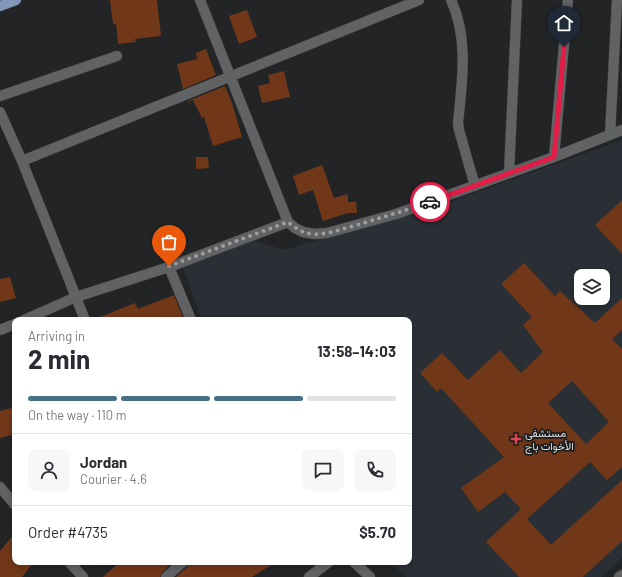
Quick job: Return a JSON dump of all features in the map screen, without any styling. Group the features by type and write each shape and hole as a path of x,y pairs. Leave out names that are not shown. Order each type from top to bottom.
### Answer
{"main road":[{"path":"0,6 16,0"}],"street":[{"path":"200,0 288,222 303,232 314,234 327,233 396,214 554,157 622,130"},
{"path":"22,161 419,0"},
{"path":"451,0 456,10 459,22 463,51 463,76 458,123 475,186"},
{"path":"509,173 517,0"},
{"path":"554,157 568,0"},
{"path":"610,135 617,0"},
{"path":"0,96 117,56"},
{"path":"0,112 22,161 84,317"},
{"path":"31,317 76,297 169,266 288,222"},
{"path":"169,266 189,317"},
{"path":"0,330 12,325"},
{"path":"0,487 12,501"},
{"path":"71,565 83,577"},
{"path":"166,577 180,565"},
{"path":"309,577 325,565"},
{"path":"357,565 370,577"}],"shaded area":[{"name":"مستشفى الأخوات باج","path":"622,140 622,558 601,577 407,577 391,565 412,565 412,317 201,317 182,266 253,240 284,250 455,200"}],"building":[{"path":"110,0 157,0 161,36 135,39 136,42 118,44 116,24 113,24"},
{"path":"247,10 257,37 239,44 229,16"},
{"path":"206,49 216,75 183,89 177,64 197,59 196,53"},
{"path":"284,71 290,97 262,103 258,86 270,83 268,75"},
{"path":"225,86 232,103 242,137 213,146 204,117 202,118 193,100 188,101"},
{"path":"196,157 208,157 209,168 196,169"},
{"path":"322,165 334,198 348,194 348,202 356,202 357,213 348,213 323,221 313,190 299,195 293,176"},
{"path":"622,200 622,254 595,225"},
{"path":"524,263 555,296 560,291 595,323 622,298 622,330 612,339 622,349 622,467 607,480 590,462 527,519 551,545 622,480 622,541 583,577 519,577 486,542 521,509 505,492 478,512 461,488 504,457 441,388 437,392 420,373 442,353 468,380 500,350 521,373 543,352 523,325 532,317 501,284","holes":["572,381 609,422 586,444 548,403"]},
{"path":"10,277 16,298 0,302 0,279"},
{"path":"174,295 183,317 100,317 135,303 138,309"},
{"path":"12,408 12,435 0,438 0,411"},
{"path":"12,537 12,565 32,565 22,577 0,577 0,551"},
{"path":"117,565 170,565 162,572 160,577 103,577"},
{"path":"188,565 271,565 252,577 176,577"}],"way so far":[{"path":"169,266 288,222 303,232 314,234 327,233 396,214 430,202"}],"place":[{"name":"مستشفى الأخوات باج","path":"516,439"}],"route":[{"path":"430,202 554,157 564,47"}]}
